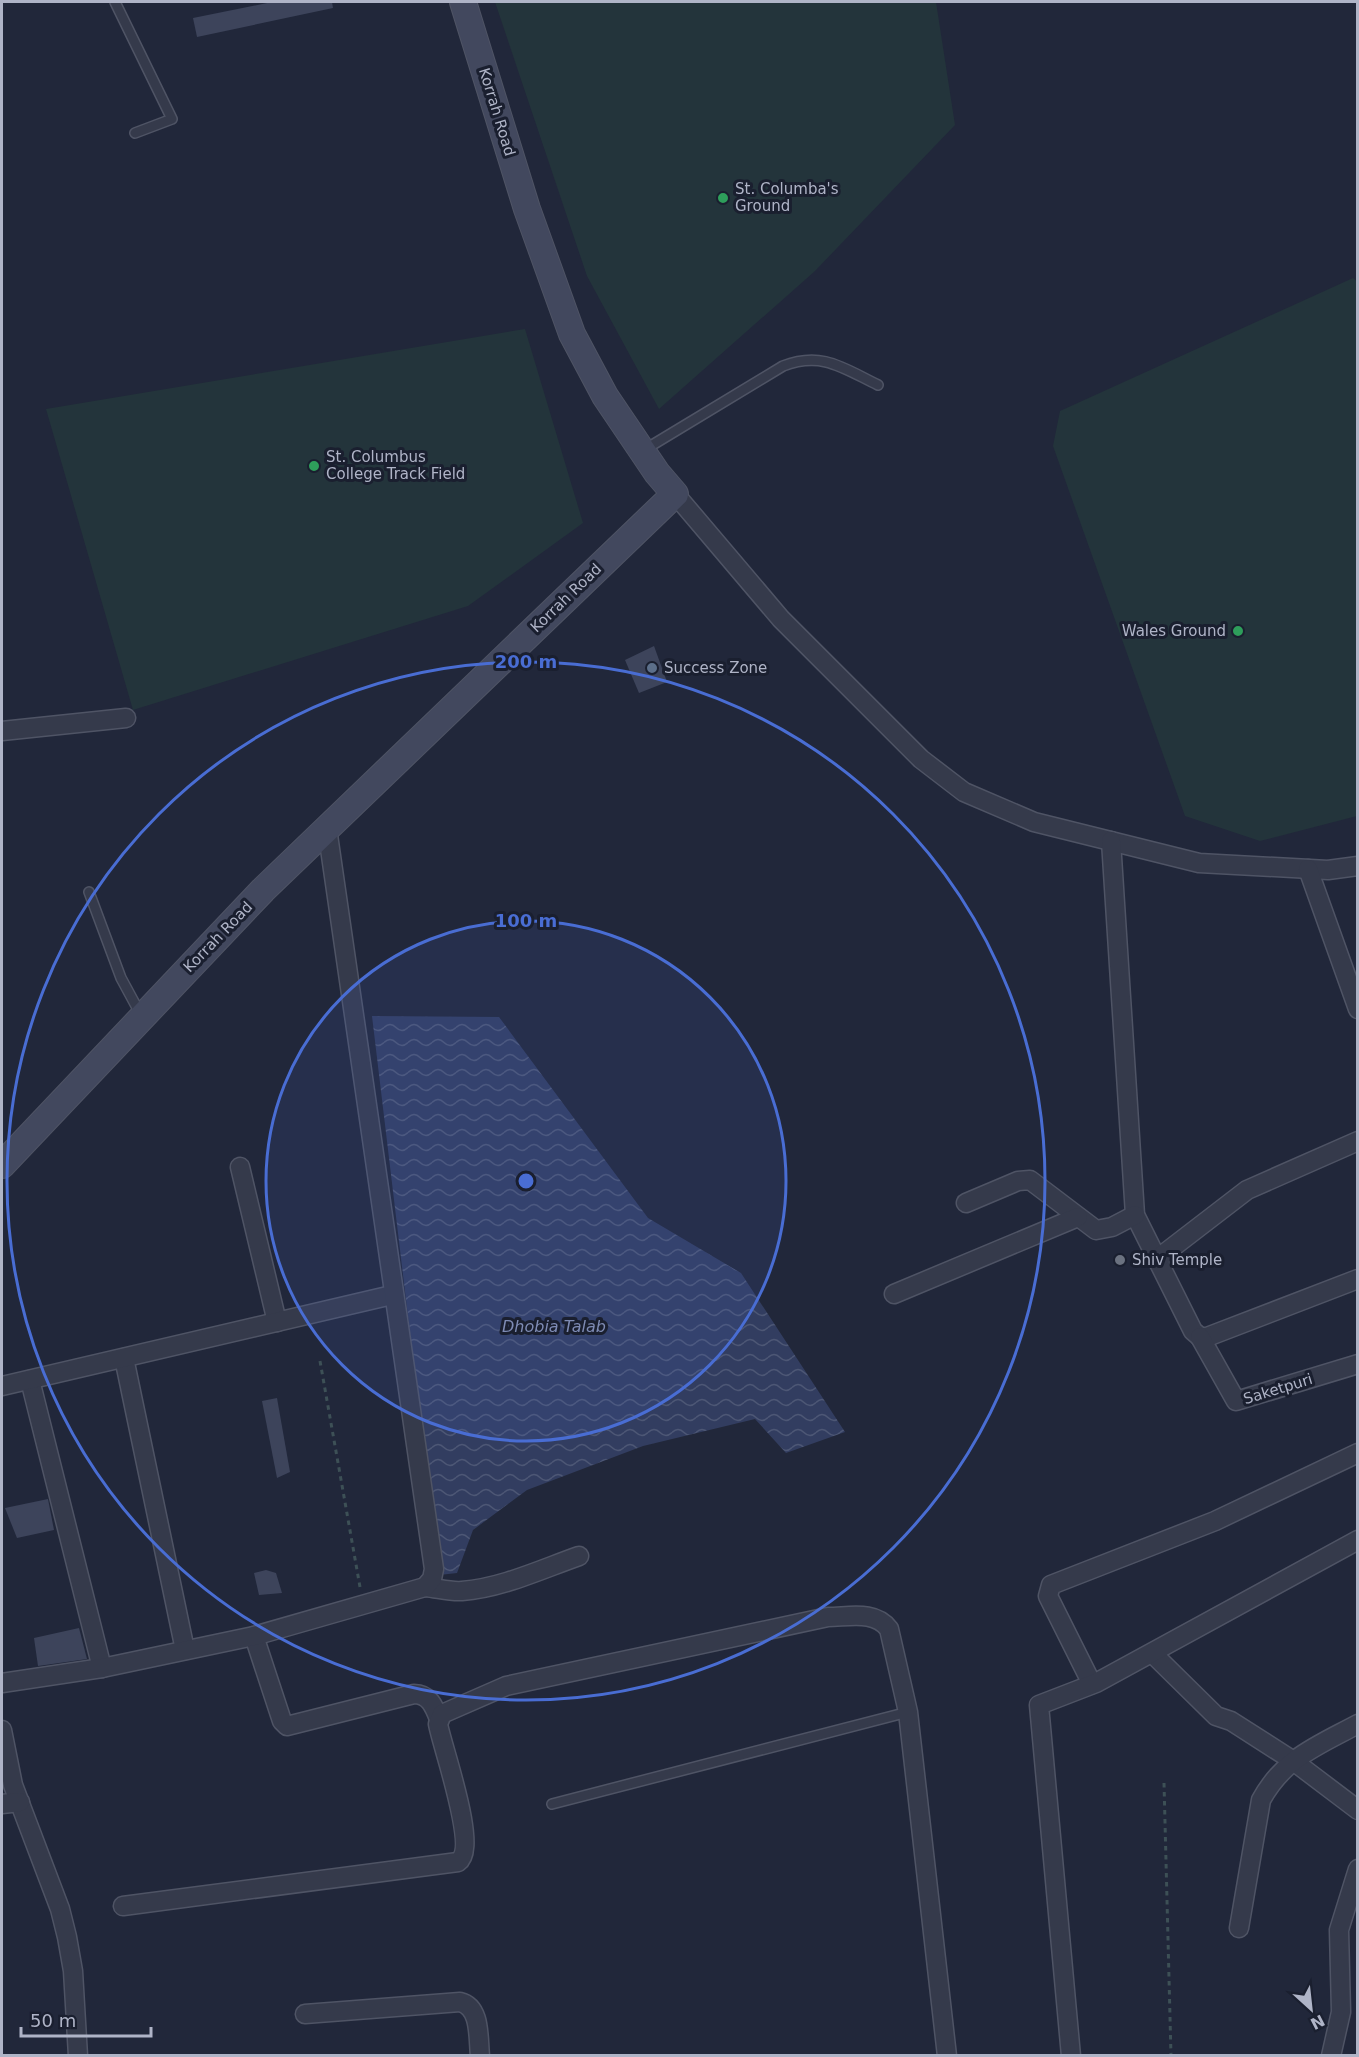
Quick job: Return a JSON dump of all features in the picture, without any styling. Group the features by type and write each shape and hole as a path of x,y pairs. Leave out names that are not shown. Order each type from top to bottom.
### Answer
{"main road":[{"name":"Korrah Road","path":"2,1165 262,890 675,494 642,451 605,396 572,334 527,209 463,2"}],"street":[{"path":"675,494 781,619 921,759 964,792 1034,822 1200,863 1328,870 1358,867"},
{"path":"2,731 126,718"},
{"path":"327,828 392,1294 434,1569 432,1579 425,1587"},
{"path":"1111,841 1135,1215 1193,1331 1200,1337 1207,1337 1358,1279"},
{"path":"1308,869 1358,1009"},
{"path":"1156,1260 1247,1190 1294,1166 1358,1141"},
{"path":"240,1167 277,1322"},
{"path":"966,1203 1018,1181 1030,1180 1089,1226 1101,1231 1135,1215"},
{"path":"894,1294 1078,1217"},
{"path":"2,1386 392,1294"},
{"name":"Saketpuri","path":"1200,1337 1236,1401 1358,1364"},
{"path":"124,1358 185,1650"},
{"path":"30,1380 102,1668"},
{"path":"1092,1684 1048,1596 1051,1585 1215,1521 1358,1453"},
{"path":"1071,2055 1039,1705 1092,1684 1152,1653 1358,1540"},
{"path":"2,1683 102,1668 254,1636 425,1587 460,1591 474,1589 512,1580 579,1556"},
{"path":"439,1719 451,1709 506,1686 828,1617 875,1617 889,1629 908,1712 947,2055"},
{"path":"123,1906 460,1861 464,1853 461,1811 440,1733 439,1719 429,1699 423,1694 414,1694 287,1726 282,1720 254,1636"},
{"path":"1152,1653 1216,1716 1231,1721 1292,1760 1358,1809"},
{"path":"1239,1928 1261,1800 1271,1782 1292,1760 1358,1724"},
{"path":"2,1730 11,1803 60,1909 67,1937 73,1971 78,2055"},
{"path":"1331,2055 1341,2012 1339,1930 1358,1869"},
{"path":"305,2013 460,2002 467,2004 475,2014 480,2055"}],"lane":[{"path":"115,2 172,119 135,133"},
{"path":"642,451 783,366 798,360 822,359 878,385"},
{"path":"89,891 121,978 142,1017"},
{"path":"552,1804 908,1712"}],"path":[{"path":"320,1361 364,1606"},
{"path":"1164,1783 1171,2055"}],"shaded area":[{"name":"St. Columba's Ground","path":"495,2 936,2 955,125 815,271 659,409 587,276"},
{"name":"Wales Ground","path":"1353,278 1358,282 1357,816 1260,841 1185,816 1053,446 1060,411"},
{"name":"St. Columbus College Track Field","path":"525,329 583,523 468,606 133,710 46,409"}],"water":[{"name":"Dhobia Talab","path":"372,1016 499,1017 648,1218 741,1273 845,1432 786,1453 755,1419 643,1446 527,1490 473,1530 457,1573 439,1575"}],"building":[{"path":"272,2 332,2 333,8 197,37 193,18"},
{"path":"654,646 667,682 639,693 625,660"},
{"path":"277,1398 290,1472 277,1478 262,1401"},
{"path":"48,1499 54,1530 17,1538 5,1508"},
{"path":"266,1570 276,1573 282,1593 259,1595 254,1573"},
{"path":"79,1628 87,1659 38,1666 34,1638"}],"place":[{"name":"St. Columba's Ground","path":"723,198"},
{"name":"St. Columbus College Track Field","path":"314,466"},
{"name":"Wales Ground","path":"1238,631"},
{"name":"Success Zone","path":"652,668"},
{"name":"Shiv Temple","path":"1120,1260"}]}
